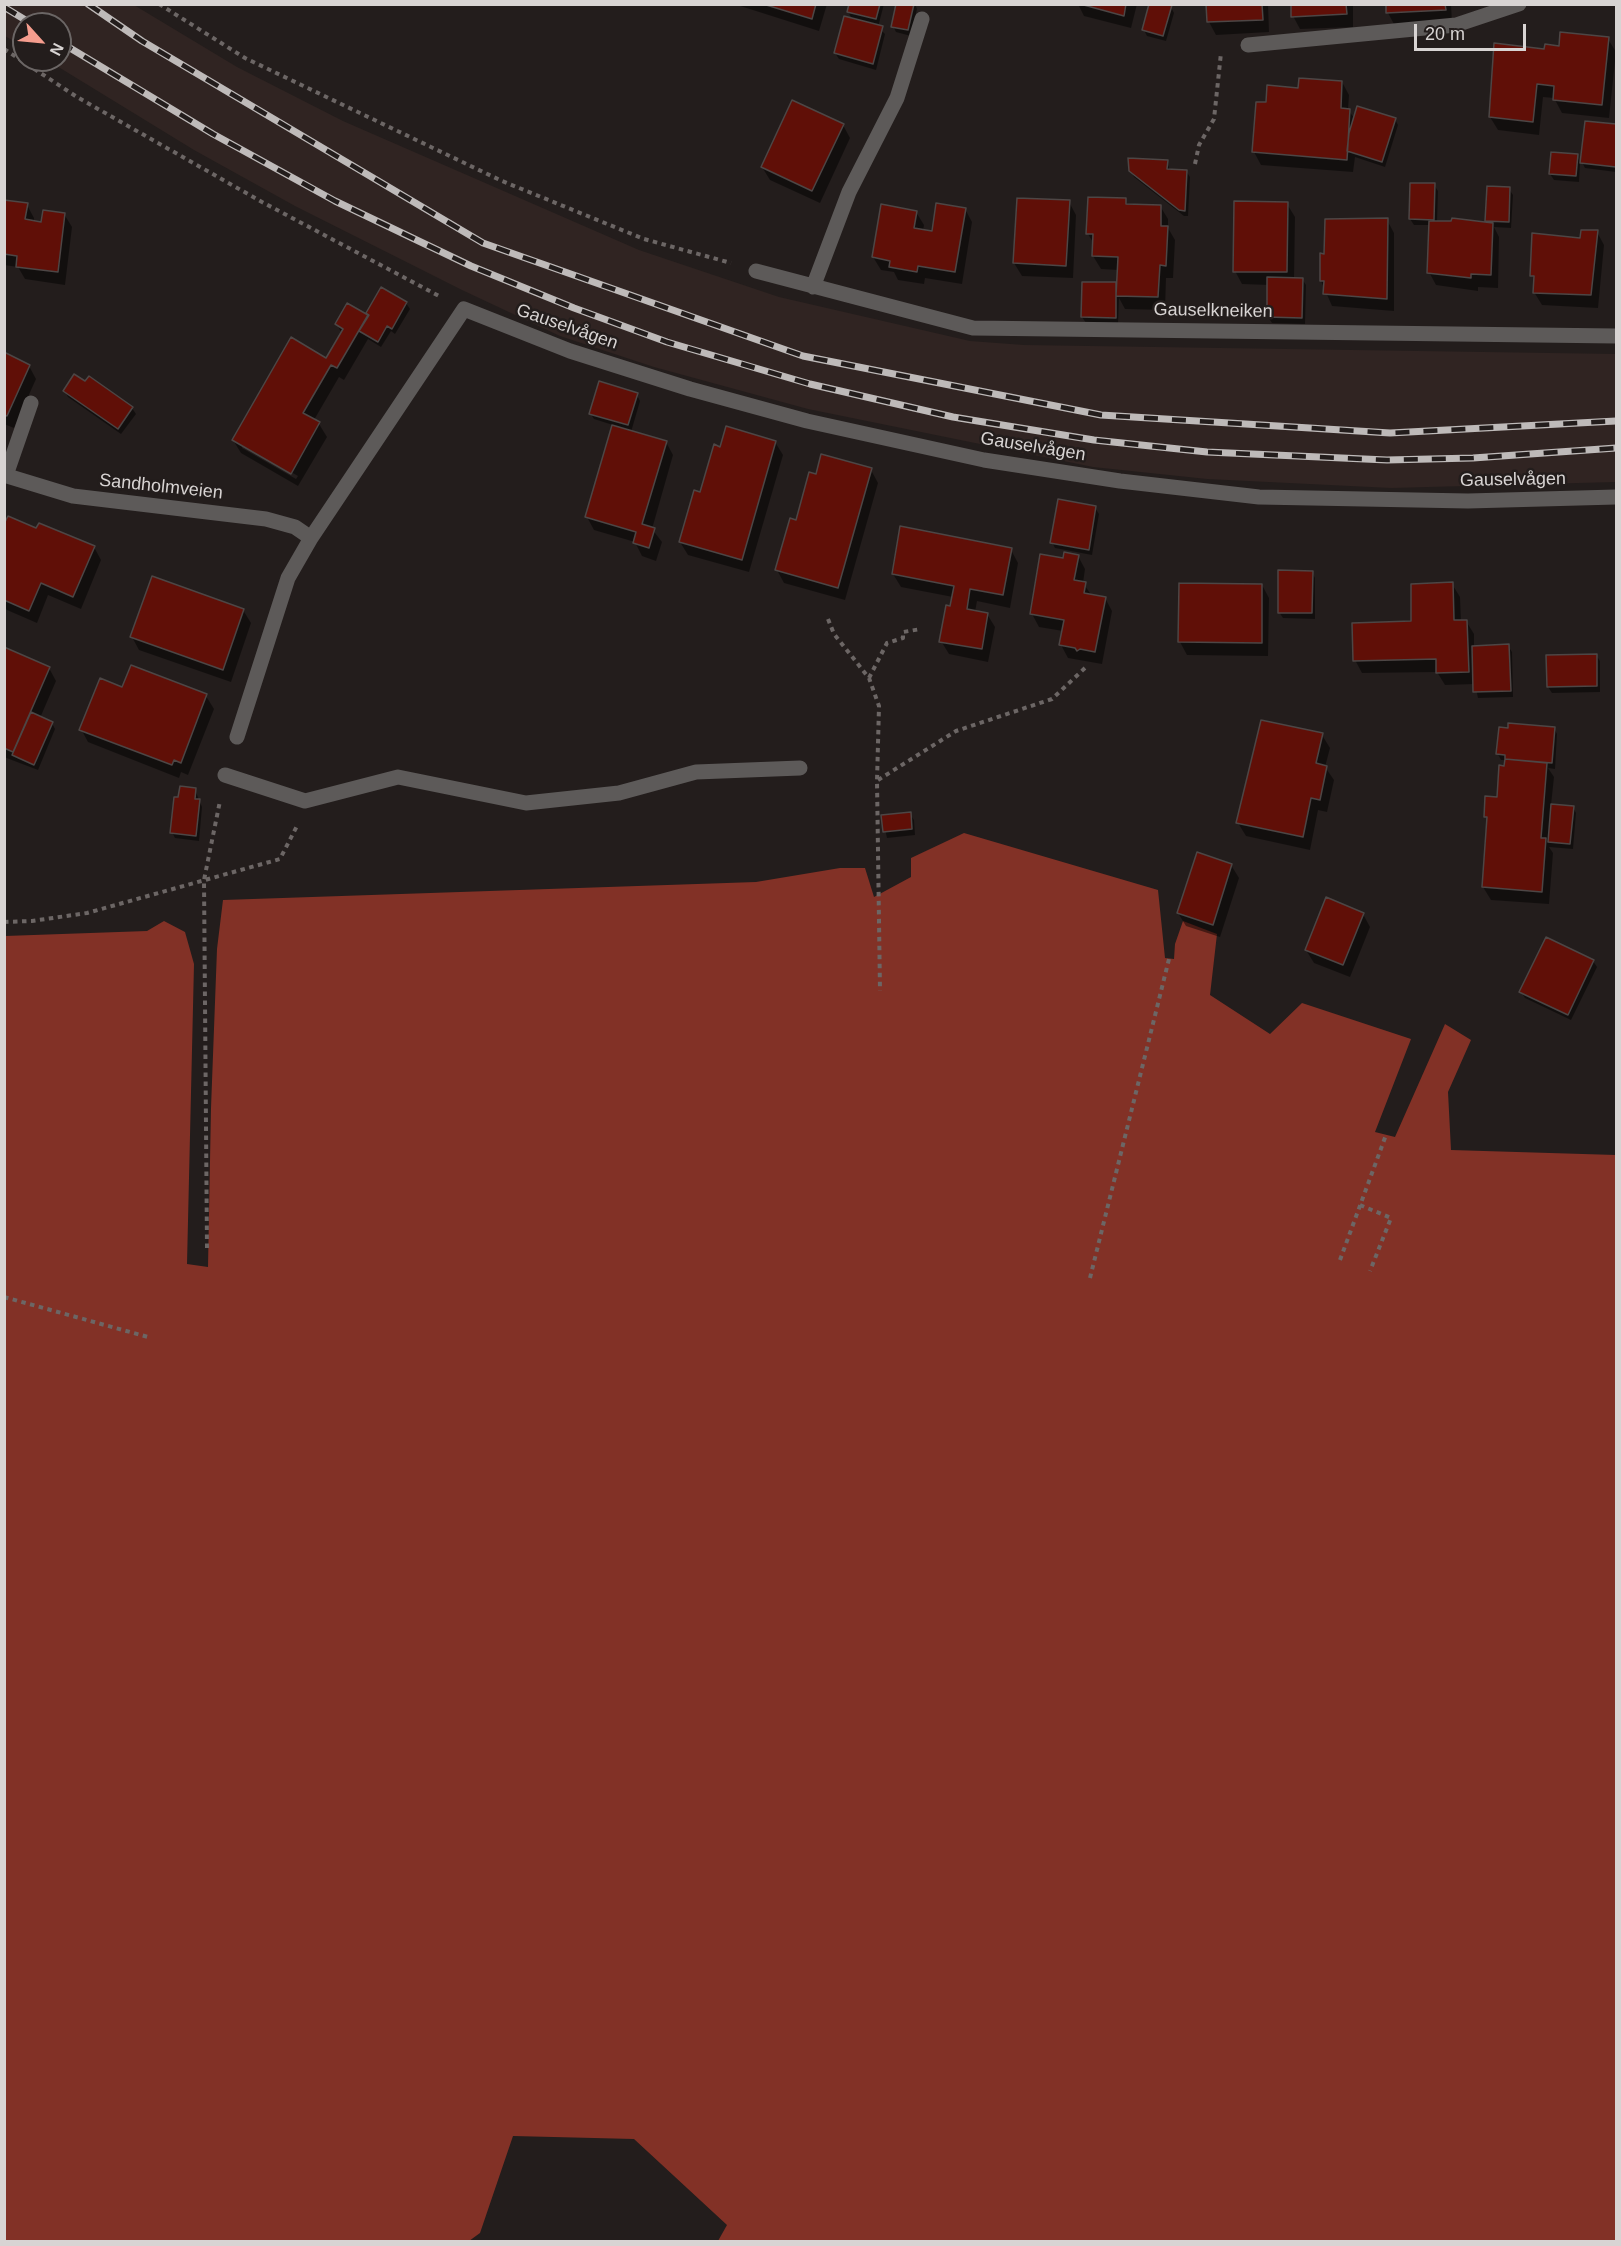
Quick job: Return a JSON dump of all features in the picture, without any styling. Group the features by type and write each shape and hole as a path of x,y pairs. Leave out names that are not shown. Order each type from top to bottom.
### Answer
{"street":[{"path":"1248,45 1456,25 1519,4"},
{"path":"813,287 849,192 897,98 922,19"},
{"name":"Gauselkneiken","path":"756,271 973,328 1617,336"},
{"path":"237,737 288,578 311,538 464,309"},
{"name":"Gauselvågen","path":"464,309 570,351 690,389 807,422 984,460 1120,481 1259,497 1468,501 1617,497"},
{"path":"5,475 31,404"},
{"name":"Sandholmveien","path":"5,475 73,496 266,519 295,527 311,538"},
{"path":"225,776 305,801 398,777 526,803 619,793 696,772 800,768"}],"path":[{"path":"159,4 246,58 502,181 644,239 756,271"},
{"path":"1195,164 1199,145 1214,119 1221,45 1248,45"},
{"path":"4,49 77,97 252,196 464,309"},
{"path":"828,619 834,634 869,678 879,706 877,781 880,991"},
{"path":"869,678 887,643 903,638 903,632 921,629"},
{"path":"877,781 956,731 1052,699 1085,668"},
{"path":"207,1248 204,880 225,776"},
{"path":"4,922 32,921 87,913 280,859 296,829 305,801"},
{"path":"1090,1278 1169,959"},
{"path":"1340,1260 1386,1135"},
{"path":"1360,1205 1391,1218 1370,1271"},
{"path":"4,1297 148,1337"}],"shaded area":[{"path":"5,4 134,5 237,67 343,121 639,250 779,297 970,341 1024,345 1616,354 1616,482 1391,488 1207,479 1093,467 808,409 654,367 560,336 462,290 295,206 194,150 67,72 72,72 72,12 12,12 12,40 5,36"},
{"path":"964,833 1158,890 1165,958 1174,959 1175,944 1183,921 1217,934 1210,995 1270,1034 1302,1003 1411,1039 1375,1132 1395,1137 1445,1024 1471,1040 1448,1092 1451,1150 1616,1155 1616,2241 718,2241 727,2225 634,2139 513,2136 480,2233 469,2241 5,2241 5,936 147,931 164,921 185,932 194,964 187,1264 208,1267 217,949 223,900 756,882 840,868 865,868 874,897 911,877 911,858"}],"building":[{"path":"763,4 816,4 812,19"},
{"path":"849,4 880,4 876,19 847,12"},
{"path":"896,4 914,4 908,30 891,27"},
{"path":"1080,4 1126,4 1124,16"},
{"path":"1149,4 1172,5 1163,36 1142,30"},
{"path":"1206,4 1262,4 1263,20 1207,22"},
{"path":"1291,4 1346,4 1347,14 1291,17"},
{"path":"1386,4 1445,4 1446,10 1386,13"},
{"path":"844,16 883,26 873,64 834,53"},
{"path":"1560,32 1609,37 1602,105 1553,100 1554,86 1537,84 1533,122 1489,117 1494,43 1544,49 1545,44 1559,46"},
{"path":"1299,78 1342,81 1341,108 1350,109 1347,160 1252,152 1256,102 1266,102 1267,85 1298,88"},
{"path":"792,100 844,124 812,191 761,167"},
{"path":"1357,106 1396,118 1382,162 1347,151 1349,133"},
{"path":"1585,121 1616,124 1616,167 1580,163"},
{"path":"1551,152 1578,154 1576,176 1549,174"},
{"path":"1128,158 1168,160 1167,169 1187,170 1185,211 1179,210 1129,171"},
{"path":"1410,183 1435,183 1434,220 1409,219"},
{"path":"1487,186 1510,187 1509,222 1485,221"},
{"path":"1088,197 1126,198 1126,204 1161,205 1161,226 1168,226 1166,266 1160,265 1158,297 1116,296 1118,257 1092,256 1093,234 1086,234"},
{"path":"1017,198 1070,200 1066,266 1013,263"},
{"path":"4,200 28,203 25,219 41,222 43,210 65,213 58,272 16,267 17,256 4,254"},
{"path":"1234,201 1288,202 1287,272 1233,272"},
{"path":"936,203 966,208 955,272 918,266 917,272 889,267 890,261 872,257 881,204 917,211 914,228 932,231"},
{"path":"1388,218 1387,299 1323,294 1324,281 1320,281 1320,253 1324,254 1325,219"},
{"path":"1452,218 1493,223 1491,275 1471,274 1471,278 1427,273 1429,221 1451,221"},
{"path":"1581,230 1598,230 1591,295 1533,293 1534,276 1530,276 1532,233 1580,238"},
{"path":"1267,277 1303,278 1302,318 1267,317"},
{"path":"1082,282 1116,282 1116,318 1081,317"},
{"path":"381,287 407,302 392,329 387,326 378,342 359,331"},
{"path":"347,303 368,315 337,368 331,365 303,413 320,422 291,474 232,440 291,337 326,358 343,329 335,324"},
{"path":"4,352 30,365 7,416 4,415"},
{"path":"74,374 85,381 89,376 133,407 118,429 63,391"},
{"path":"599,381 638,393 628,425 589,414"},
{"path":"612,425 667,441 642,524 655,528 649,548 633,543 636,532 585,517"},
{"path":"726,426 776,441 742,560 679,542 694,490 700,492 714,444 720,447"},
{"path":"821,454 872,468 838,588 775,570 790,518 796,520 809,472 816,474"},
{"path":"1058,499 1096,506 1089,550 1050,543"},
{"path":"8,516 36,528 39,523 95,546 73,597 41,583 29,611 4,600 4,524"},
{"path":"900,526 1012,548 1003,595 970,589 967,609 988,613 982,649 939,642 946,605 950,606 954,586 892,574"},
{"path":"1064,552 1079,555 1074,580 1086,582 1084,593 1106,597 1095,652 1080,649 1077,651 1075,648 1059,645 1064,620 1030,614 1040,554 1063,558"},
{"path":"1278,570 1313,571 1312,613 1278,613"},
{"path":"152,576 244,609 223,670 130,637"},
{"path":"1453,582 1454,620 1467,620 1469,672 1436,673 1436,659 1353,661 1352,623 1411,621 1411,584"},
{"path":"1179,583 1262,584 1262,643 1178,642"},
{"path":"1509,644 1511,691 1473,692 1472,646"},
{"path":"4,647 50,667 13,752 4,748"},
{"path":"1597,654 1597,686 1547,687 1546,655"},
{"path":"131,665 207,694 181,763 174,760 172,765 79,730 100,678 122,687"},
{"path":"31,712 53,722 34,765 12,755"},
{"path":"1261,720 1323,733 1316,763 1327,766 1320,800 1311,798 1303,837 1236,823"},
{"path":"1508,723 1555,727 1552,763 1505,759 1505,755 1496,754 1499,727 1508,728"},
{"path":"1505,759 1547,763 1541,838 1546,838 1542,892 1482,887 1487,817 1484,817 1485,796 1497,797 1499,765 1504,766"},
{"path":"180,786 196,788 195,799 200,799 196,836 170,833 174,797 178,797"},
{"path":"1551,804 1574,806 1570,844 1548,842"},
{"path":"911,812 912,829 883,832 881,815"},
{"path":"1197,852 1232,864 1213,925 1177,913"},
{"path":"1326,897 1364,913 1343,965 1305,950"},
{"path":"1546,937 1594,960 1568,1015 1519,992"}],"railway":[{"path":"88,4 142,41 483,243 803,356 1101,415 1390,433 1616,421"},
{"path":"4,7 12,12"},
{"path":"72,49 213,134 335,201 471,266 574,308 667,342 810,384 953,417 1094,440 1207,452 1387,460 1473,458 1616,448"}]}
